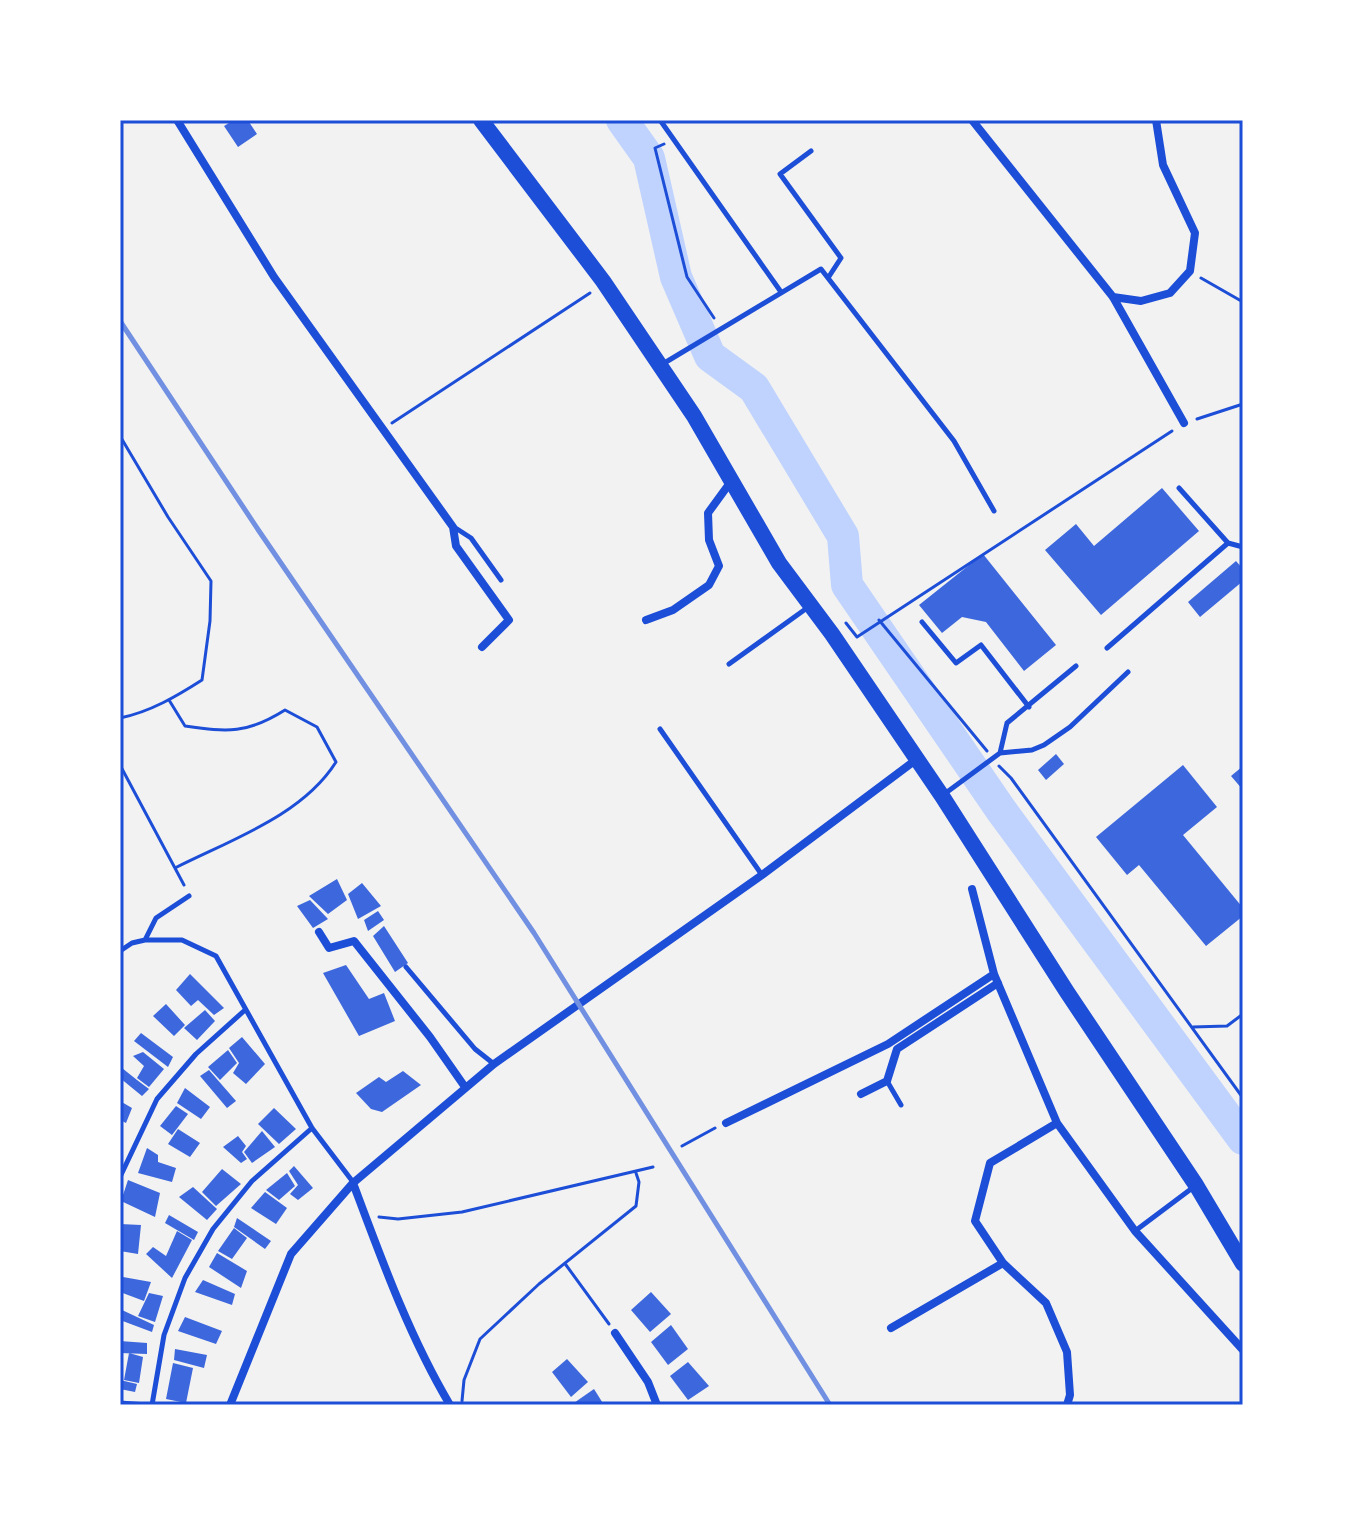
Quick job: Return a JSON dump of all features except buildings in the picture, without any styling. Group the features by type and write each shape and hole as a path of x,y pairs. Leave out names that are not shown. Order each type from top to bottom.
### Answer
{"main road":[{"path":"481,120 603,281 660,366 733,480 779,563 918,759 1067,992 1196,1185 1243,1264"}],"street":[{"path":"177,120 274,277 453,527 456,546 509,620 482,647"},
{"path":"972,120 1113,297 1184,423"},
{"path":"1113,297 1141,301 1170,293 1190,271 1195,233 1163,165 1156,120"},
{"path":"646,620 673,610 709,585 719,566 709,540 708,513 733,480"},
{"path":"230,1405 291,1254 353,1183 494,1064 762,875 918,759"},
{"path":"972,889 996,979 1057,1123 1135,1231 1243,1350"},
{"path":"319,932 329,948 354,941 465,1087"},
{"path":"861,1094 887,1081 897,1049 996,979"},
{"path":"726,1123 888,1044 996,979"},
{"path":"1057,1123 990,1163 975,1221 1003,1263 1046,1303 1067,1352 1070,1395 1067,1405"},
{"path":"353,1183 402,1306 437,1384 450,1405"},
{"path":"891,1328 1003,1263"},
{"path":"615,1333 648,1382 657,1405"}],"lane":[{"path":"660,120 781,292"},
{"path":"811,151 780,174 841,258 828,278"},
{"path":"660,366 821,269 954,441 994,511"},
{"path":"1179,488 1228,543 1243,547"},
{"path":"453,527 471,538 501,580"},
{"path":"1107,648 1228,543"},
{"path":"729,664 811,605"},
{"path":"922,622 956,663 981,645 1029,707"},
{"path":"1000,753 1007,723 1076,666"},
{"path":"942,796 1000,753 1032,750 1044,745 1070,727 1128,672"},
{"path":"660,729 762,875"},
{"path":"145,940 156,918 189,896"},
{"path":"120,951 132,943 145,940 182,940 216,956 312,1128 353,1183"},
{"path":"406,967 475,1049 494,1064"},
{"path":"120,1177 157,1099 196,1054 245,1010"},
{"path":"887,1081 901,1105"},
{"path":"120,1403 149,1405 164,1335 185,1278 213,1229 252,1181 312,1128"},
{"path":"1135,1231 1196,1185"}],"path":[{"path":"675,139 655,148 687,277 720,328"},
{"path":"1190,271 1243,302"},
{"path":"393,422 587,296"},
{"path":"857,637 1184,423 1243,404"},
{"path":"120,436 168,517 211,581 210,621 202,680 169,700 120,718"},
{"path":"879,620 991,758 1011,778 1243,1098"},
{"path":"169,700 185,726 220,731 259,726 285,710 317,727 336,762 324,782 281,814 175,868"},
{"path":"120,765 189,896"},
{"path":"1193,1027 1227,1026 1243,1014"},
{"path":"682,1146 726,1123"},
{"path":"366,1216 398,1219 462,1212 653,1167"},
{"path":"462,1405 464,1380 480,1339 636,1206 639,1182 636,1173"},
{"path":"566,1264 615,1333"}],"waterway":[{"path":"622,120 649,158 676,277 710,356 754,388 843,536 847,585 1001,810 1243,1139"}],"railway":[{"path":"120,321 259,531 534,933 830,1405"}]}
